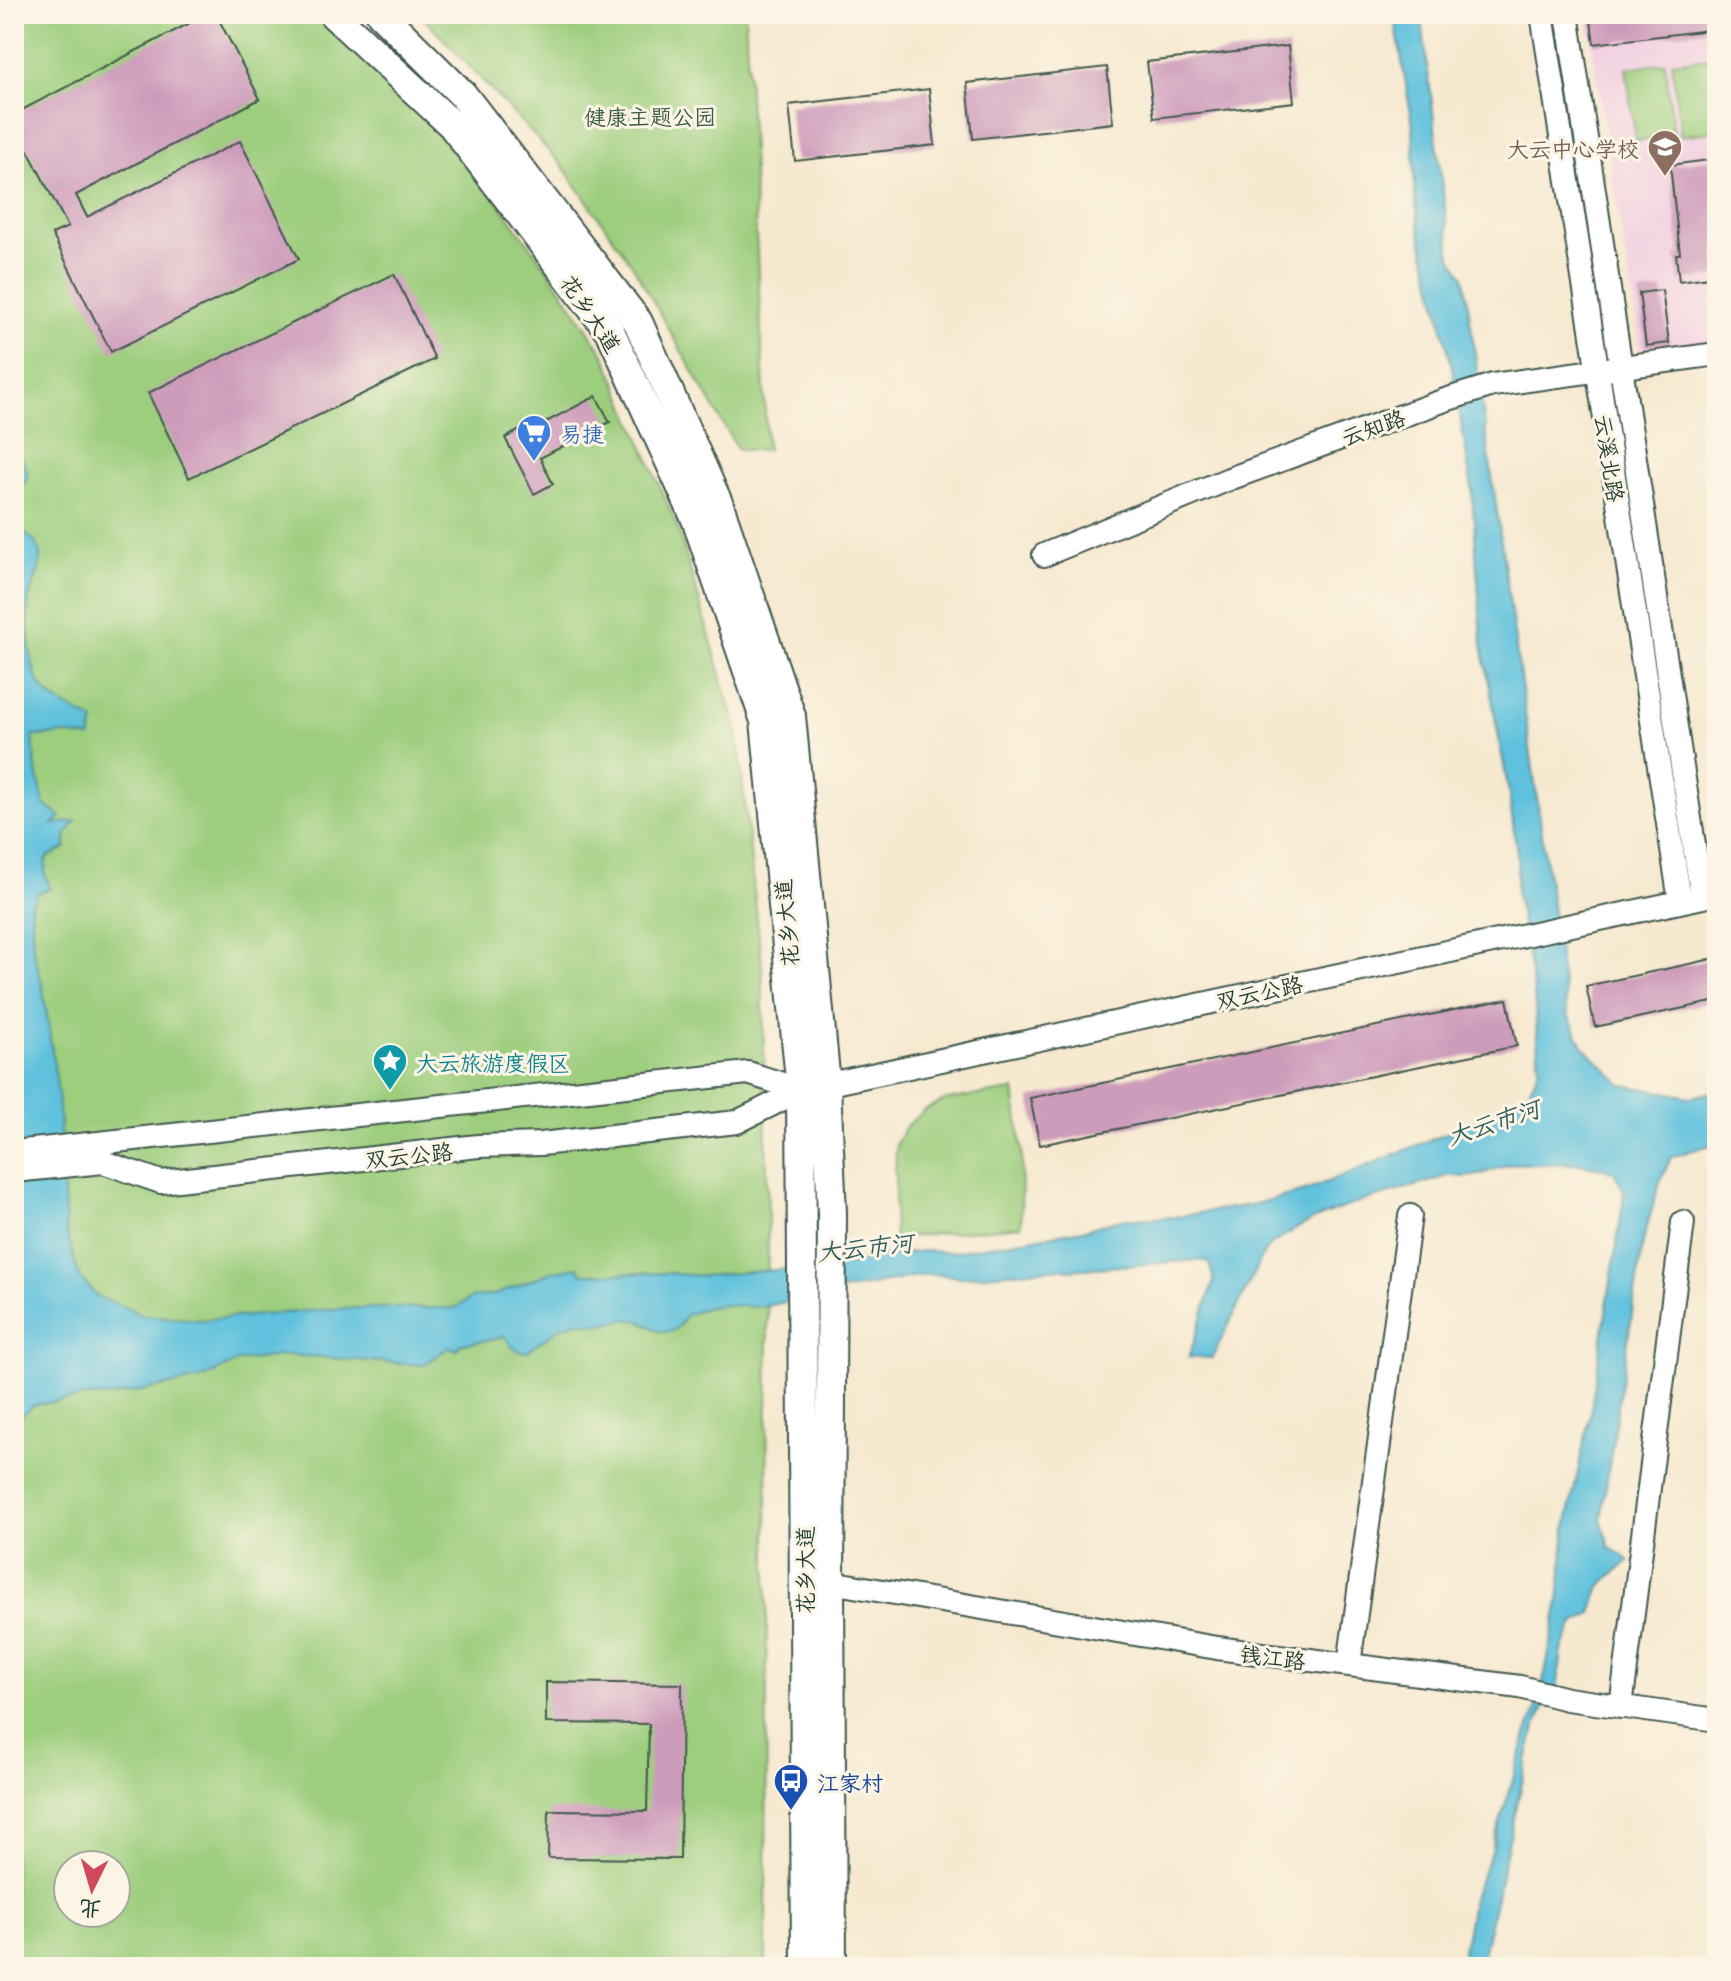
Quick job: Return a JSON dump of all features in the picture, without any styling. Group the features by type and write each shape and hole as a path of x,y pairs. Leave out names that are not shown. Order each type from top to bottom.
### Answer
{"main road":[{"name":"花乡大道","path":"333,14 452,125 611,333 696,519 765,721 833,1252 830,1582 832,1967"},
{"name":"花乡大道","path":"381,14 463,95 638,322 719,505 791,716 813,1087 801,1254 806,1967"}],"street":[{"name":"云溪北路","path":"1542,14 1598,370 1700,897"},
{"name":"云溪北路","path":"1567,14 1700,897"},
{"name":"云知路","path":"1044,555 1229,479 1493,385 1717,354"},
{"name":"双云公路","path":"14,1152 103,1162 161,1182 478,1146 541,1144 737,1122 813,1087 1700,897"},
{"name":"双云公路","path":"14,1171 71,1156 748,1073 813,1087"},
{"path":"1349,1665 1410,1216"},
{"path":"1621,1707 1683,1222"},
{"name":"钱江路","path":"830,1582 1217,1648 1520,1687 1567,1699 1717,1720"}],"shaded area":[{"name":"大云中心学校","path":"1587,14 1717,14 1717,342 1641,351"}],"green space":[{"name":"大云旅游度假区","path":"14,14 321,14 444,129 553,277 604,354 679,531 737,730 762,966 768,1218 766,1967 14,1967"},
{"name":"健康主题公园","path":"420,14 745,14 767,450 738,450 633,266 561,164"},
{"path":"1711,58 1717,131 1681,136 1672,62"},
{"path":"1665,63 1674,136 1636,141 1626,68"},
{"path":"1014,1090 1022,1152 1021,1226 894,1238 896,1144 906,1126 925,1110 944,1100"}],"water":[{"name":"大云市河","path":"1394,14 1421,14 1451,257 1464,276 1567,1013 1583,1046 1622,1085 1691,1097 1717,1091 1717,1143 1671,1157 1659,1184 1643,1241 1601,1519 1609,1546 1630,1561 1604,1583 1596,1596 1592,1614 1574,1623 1562,1650 1556,1699 1544,1707 1534,1731 1480,1967 1460,1967 1473,1897 1491,1852 1540,1699 1559,1601 1566,1528 1590,1415 1623,1204 1624,1191 1614,1172 1577,1164 1513,1164 1475,1176 1451,1175 1331,1212 1266,1249 1212,1358 1189,1357 1214,1281 1209,1262 1199,1260 1069,1270 1060,1268 964,1277 927,1274 761,1307 723,1305 705,1308 686,1315 670,1332 626,1319 602,1324 577,1322 561,1327 527,1352 513,1347 504,1335 497,1339 461,1344 457,1350 449,1347 424,1365 288,1355 238,1361 201,1379 109,1397 85,1397 34,1405 14,1422 17,1014 14,998 14,443 28,473 22,489 17,528 35,542 40,556 28,611 35,674 49,694 94,721 90,738 64,734 33,736 44,804 61,817 53,824 76,821 67,833 65,848 46,858 45,873 50,889 38,893 31,905 33,949 43,988 58,1093 66,1231 79,1276 96,1296 143,1315 199,1320 345,1308 455,1308 471,1298 497,1294 553,1271 578,1267 582,1274 702,1276 859,1263 877,1257 924,1251 953,1252 1088,1229 1116,1220 1174,1217 1251,1205 1305,1191 1477,1121 1527,1095 1539,1069 1534,991 1516,890 1518,860 1482,645 1472,489 1452,367 1421,236 1415,198 1413,126"}],"building":[{"path":"207,14 216,14 260,99 76,195 87,217 240,141 299,259 111,352 52,234 68,227 14,124 14,114"},
{"path":"1590,14 1717,14 1717,29 1594,44"},
{"path":"1288,46 1294,102 1154,118 1147,62"},
{"path":"1107,67 1113,123 973,139 967,83"},
{"path":"929,89 935,145 795,161 789,105"},
{"path":"1717,159 1717,276 1679,281 1676,254 1680,254 1670,165"},
{"path":"394,274 435,359 189,478 148,393"},
{"path":"1662,290 1669,343 1646,346 1639,293"},
{"path":"596,396 610,422 540,458 553,484 534,494 505,438 520,430 523,434"},
{"path":"1717,958 1717,1001 1595,1027 1586,986"},
{"path":"1507,999 1517,1046 1040,1145 1030,1098"},
{"path":"546,1682 682,1684 680,1859 548,1858 549,1810 647,1811 649,1724 546,1723"}],"place":[{"name":"大云中心学校","path":"1665,178"},
{"name":"易捷","path":"534,463"},
{"name":"大云旅游度假区","path":"390,1092"},
{"name":"江家村","path":"791,1812"}]}
